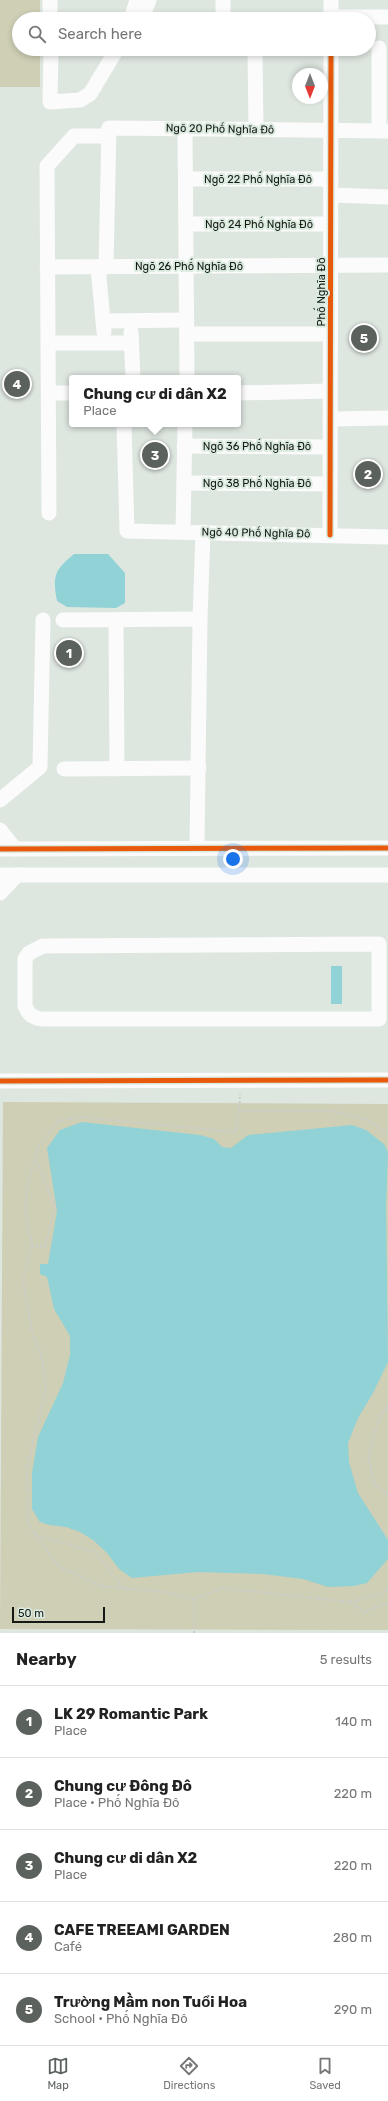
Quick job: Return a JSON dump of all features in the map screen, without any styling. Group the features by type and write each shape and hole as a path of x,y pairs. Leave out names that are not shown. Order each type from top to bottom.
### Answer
{"street":[{"path":"50,0 50,12"},
{"path":"133,12 137,0"},
{"path":"145,12 149,0"},
{"path":"223,0 223,12"},
{"path":"331,0 331,12"},
{"path":"376,17 388,17"},
{"path":"379,48 383,131"},
{"path":"50,56 50,102 80,100 90,94 113,56"},
{"path":"255,56 256,129"},
{"name":"Phố Nghĩa Đô","path":"330,535 331,56"},
{"path":"185,128 187,375"},
{"name":"Ngõ 20 Phố Nghĩa Đô","path":"49,513 47,166 74,136 109,132 185,128 383,131"},
{"path":"104,342 102,267 109,132"},
{"name":"Ngõ 22 Phố Nghĩa Đô","path":"186,179 331,179"},
{"path":"331,195 388,197"},
{"name":"Ngõ 24 Phố Nghĩa Đô","path":"186,224 331,224"},
{"name":"Ngõ 26 Phố Nghĩa Đô","path":"47,267 388,265"},
{"path":"104,321 131,321 187,327 330,334"},
{"path":"131,321 133,375"},
{"path":"48,342 131,342"},
{"path":"241,393 330,391"},
{"path":"49,393 69,393"},
{"path":"330,419 388,418"},
{"name":"Ngõ 40 Phố Nghĩa Đô","path":"124,427 127,531 388,537"},
{"path":"183,532 185,427"},
{"name":"Ngõ 36 Phố Nghĩa Đô","path":"184,446 330,446"},
{"name":"Ngõ 38 Phố Nghĩa Đô","path":"184,483 330,484"},
{"path":"197,847 200,619 203,532"},
{"path":"63,620 200,619"},
{"path":"0,800 40,767 43,620"},
{"path":"116,620 116,769"},
{"path":"64,769 199,768"},
{"path":"0,830 8,849 197,847 388,848"},
{"path":"0,875 388,875"},
{"path":"0,893 17,875"},
{"path":"379,944 384,983 380,1019 42,1019 33,1017 28,1013 25,1006 25,959 29,953 43,946 379,944"},
{"path":"0,1081 388,1080"}],"path":[{"path":"388,1134 366,1119 330,1111 239,1111 234,1132 81,1117 58,1121 40,1146 28,1182 26,1210 32,1246 23,1281 32,1330 42,1358 46,1390 27,1467 28,1524 58,1566 101,1586 166,1592 194,1599 222,1588 350,1602 383,1593 388,1588"},
{"path":"32,1246 45,1247 55,1207 35,1158"},
{"path":"388,1405 380,1417 368,1457 375,1485 388,1495"},
{"path":"36,1535 95,1552 123,1588"},
{"path":"194,1599 194,1633"},
{"path":"350,1602 364,1612 388,1603"}],"green space":[{"path":"0,0 40,0 40,12 12,12 12,56 40,56 40,87 0,87"},
{"path":"3,1102 388,1104 388,1630 0,1629"}],"water":[{"path":"74,554 108,554 125,573 125,603 116,608 67,607 57,601 55,585 56,574 63,564"},
{"path":"331,966 342,966 342,1004 331,1004"},
{"path":"82,1122 200,1135 214,1139 222,1147 231,1148 248,1135 352,1125 366,1130 384,1144 388,1152 386,1206 388,1362 373,1393 358,1418 348,1443 349,1462 358,1493 388,1540 388,1559 367,1583 354,1586 328,1587 303,1579 263,1574 198,1572 132,1578 119,1569 107,1553 93,1540 80,1532 66,1527 49,1525 40,1522 32,1509 32,1473 38,1437 63,1383 70,1355 70,1336 54,1309 47,1277 40,1274 40,1264 48,1264 57,1211 47,1148 60,1130"}],"cycle path":[{"path":"330,535 331,56"},
{"path":"0,849 388,848"},
{"path":"0,1081 388,1080"}],"place":[{"name":"Trường Mầm non Tuổi Hoa","path":"364,338"},
{"name":"CAFE TREEAMI GARDEN","path":"17,384"},
{"name":"Chung cư di dân X2","path":"155,455"},
{"name":"Chung cư Đông Đô","path":"368,474"},
{"name":"LK 29 Romantic Park","path":"69,653"}]}
